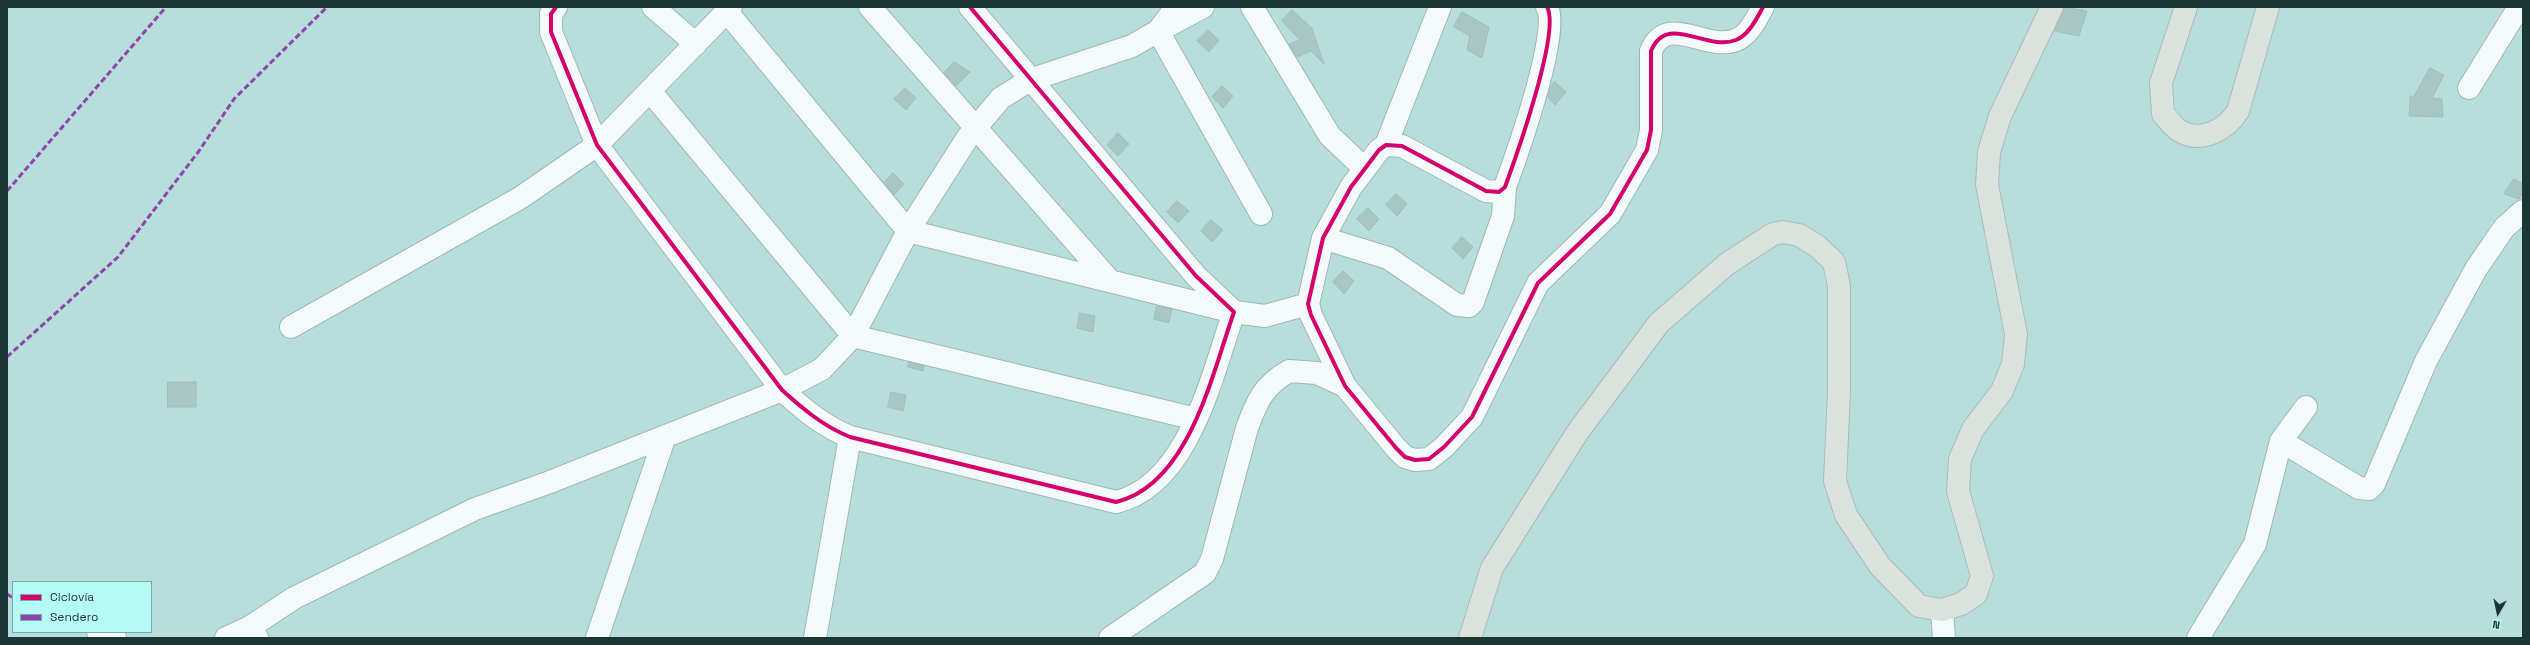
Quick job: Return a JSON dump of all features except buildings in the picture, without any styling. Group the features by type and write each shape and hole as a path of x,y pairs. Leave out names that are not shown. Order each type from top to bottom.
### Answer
{"main road":[{"path":"1470,638 1492,568 1576,433 1659,324 1727,264 1773,234 1783,232 1799,235 1817,246 1834,262 1838,286 1839,391 1834,481 1846,515 1880,566 1919,606 1942,610 1961,604 1976,594 1982,576 1958,491 1960,459 1973,430 2002,391 2014,364 2016,334 1987,185 1989,152 2000,116 2052,7"},
{"path":"2186,7 2161,83 2163,114 2180,132 2204,136 2231,122 2238,111 2268,7"}],"street":[{"path":"556,7 551,14 551,32 597,145 782,390 810,415 832,430 850,437 1116,502 1129,499 1148,488 1167,469 1196,419 1234,312"},
{"path":"653,7 696,44"},
{"path":"870,7 1110,281"},
{"path":"970,7 1196,276 1234,312"},
{"path":"1158,31 1176,7"},
{"path":"226,638 254,633 294,598 475,509 550,482 782,390 822,369 853,336 908,231 968,137 977,130 1001,98 1030,80 1114,54 1203,7"},
{"path":"1252,7 1330,136 1365,169"},
{"path":"1440,7 1386,145 1379,150 1351,187 1323,238 1308,304 1311,315 1345,386 1396,448 1405,457 1416,460 1429,459 1444,447 1472,417 1538,283 1610,214 1647,150 1651,130 1651,51 1654,42 1662,35 1670,33 1718,43 1737,40 1754,24 1763,7"},
{"path":"1323,238 1388,258 1457,305 1469,306 1473,302 1503,216 1505,186 1526,126 1550,33 1551,13 1547,7"},
{"path":"2469,88 2520,7"},
{"path":"292,327 520,198 597,145 729,10 908,231 1234,312 1265,316 1308,304"},
{"path":"1158,31 1261,214"},
{"path":"650,91 853,336 1196,419"},
{"path":"1386,145 1402,146 1486,191 1499,192 1505,186"},
{"path":"2281,441 2359,488 2369,489 2374,484 2426,361 2476,269 2504,228 2523,211"},
{"path":"1110,638 1205,573 1212,559 1247,428 1254,407 1264,389 1289,371 1317,373 1345,386"},
{"path":"2198,638 2255,544 2281,441 2306,407"},
{"path":"597,638 665,436"},
{"path":"815,638 850,437"},
{"path":"1942,610 1944,638"},
{"path":"101,633 115,638"}],"marked path":[{"path":"7,191 166,7"},
{"path":"7,357 118,257 199,151 234,99 327,7"},
{"path":"7,594 12,597"}],"cycle path":[{"path":"556,7 551,14 551,32 597,145 782,390 822,422 850,437 1116,502 1141,491 1162,474 1180,451 1194,424 1206,395 1234,312 1196,276 970,7"},
{"path":"1547,7 1550,20 1543,67 1527,123 1505,187 1499,192 1486,191 1402,146 1386,145 1379,150 1351,187 1323,238 1308,304 1311,315 1345,386 1405,457 1415,460 1429,459 1444,447 1472,417 1538,283 1610,214 1647,150 1651,130 1651,51 1658,40 1667,35 1677,34 1712,41 1724,42 1736,40 1741,38 1749,30 1763,7"}]}
